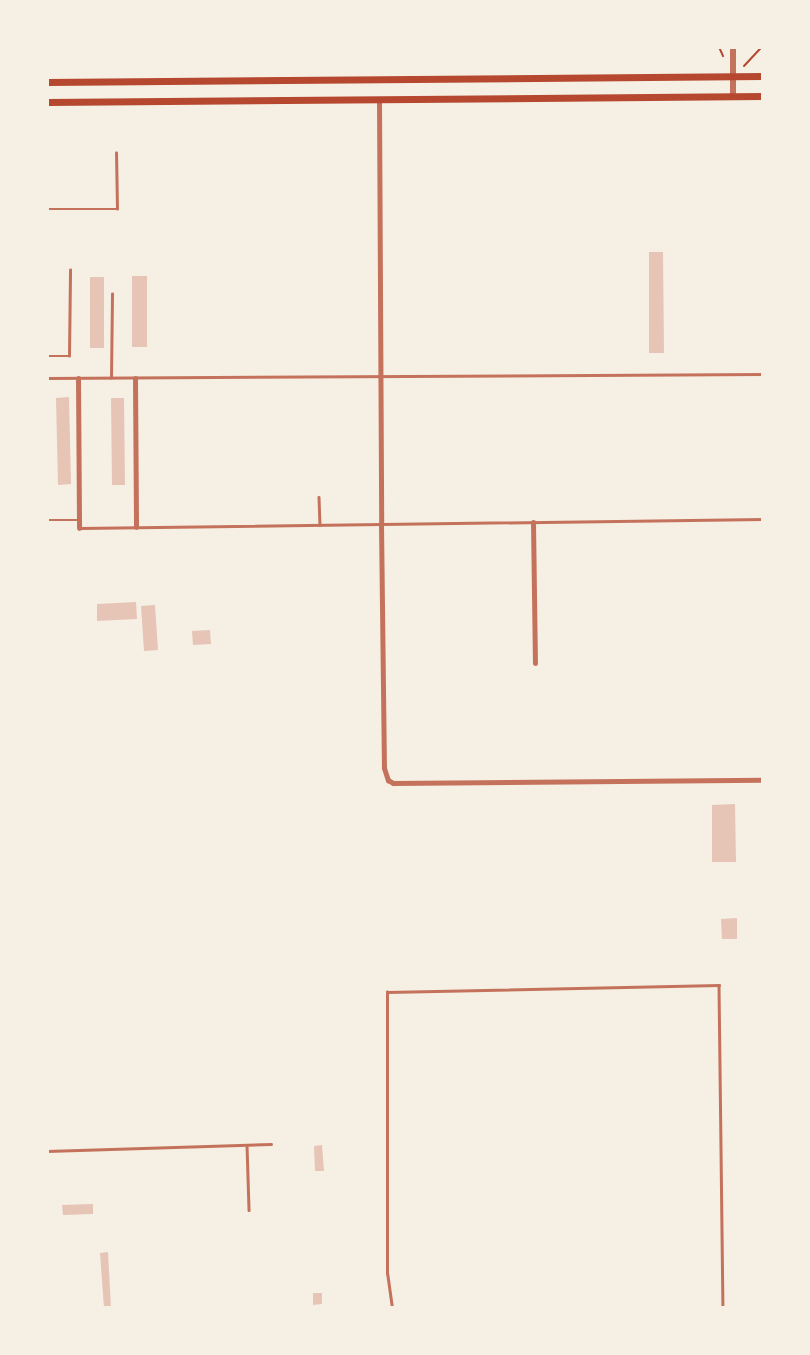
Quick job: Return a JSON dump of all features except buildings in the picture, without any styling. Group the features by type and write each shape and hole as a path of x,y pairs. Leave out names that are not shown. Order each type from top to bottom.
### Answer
{"main road":[{"path":"47,82 763,76"},
{"path":"47,102 763,96"}],"street":[{"path":"733,47 733,96"},
{"path":"379,99 384,768 388,780 393,783 763,779"},
{"path":"78,378 79,528"},
{"path":"135,378 136,527"},
{"path":"533,522 536,663"}],"lane":[{"path":"47,209 117,209 116,153"},
{"path":"47,356 69,356 70,270"},
{"path":"111,378 112,294"},
{"path":"47,378 763,374"},
{"path":"319,497 320,525"},
{"path":"79,528 763,519"},
{"path":"47,520 79,520"},
{"path":"391,1308 387,1274 387,992 719,985 723,1308"},
{"path":"47,1150 271,1144"},
{"path":"247,1145 249,1210"}],"path":[{"path":"733,76 762,47"}]}
